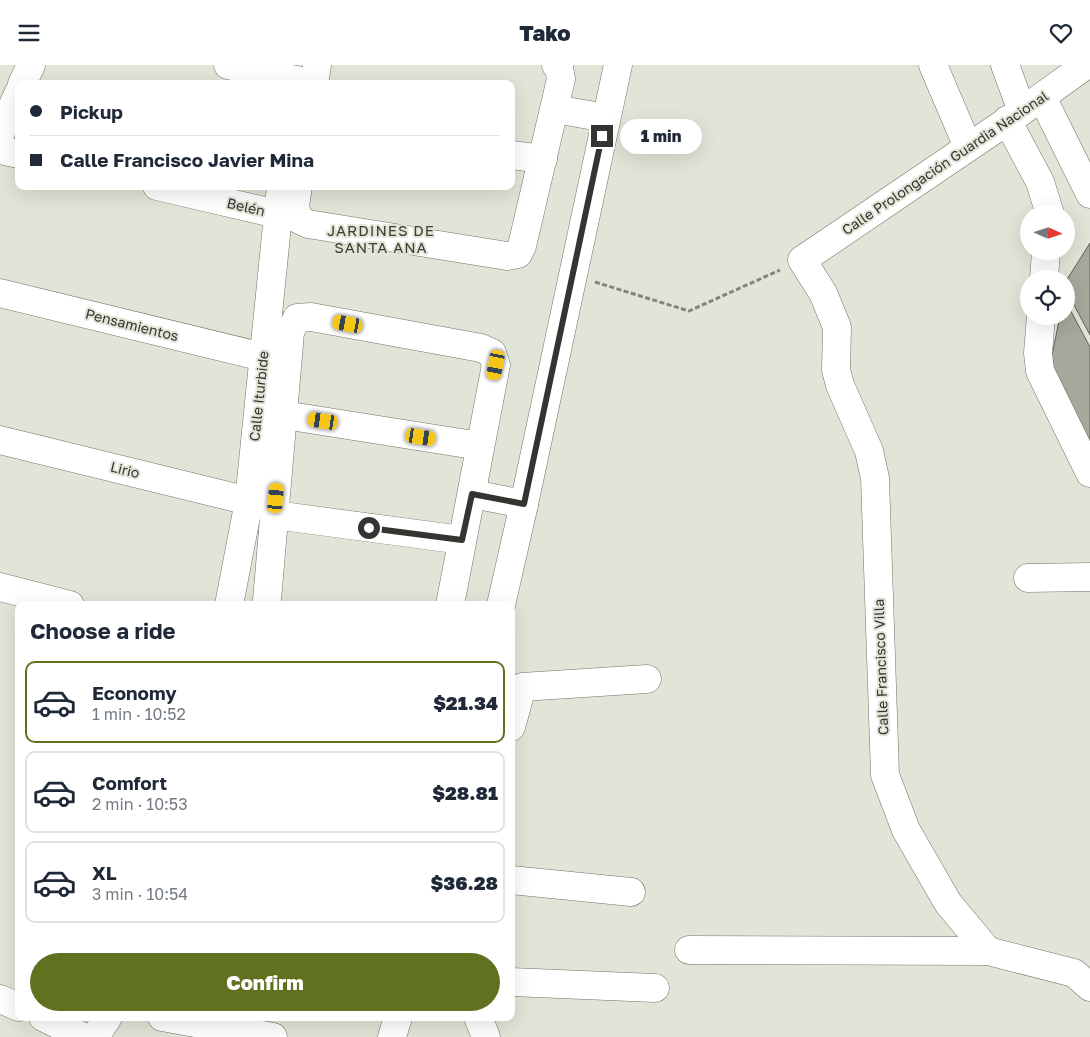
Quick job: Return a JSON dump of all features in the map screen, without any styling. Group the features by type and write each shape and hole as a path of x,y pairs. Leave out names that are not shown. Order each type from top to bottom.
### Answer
{"street":[{"path":"24,80 30,65"},
{"path":"228,65 304,75"},
{"path":"502,601 618,65"},
{"path":"932,65 968,147"},
{"path":"1005,65 1024,110 1040,182 1048,205"},
{"name":"Calle Prolongación Guardia Nacional","path":"802,260 1024,110 1086,65"},
{"path":"515,156 543,159 561,79 558,66"},
{"path":"0,134 15,101"},
{"path":"555,109 606,119"},
{"path":"1024,110 1089,192 1064,205"},
{"path":"0,150 15,153"},
{"name":"Belén","path":"174,190 287,217 308,224 507,256 518,255 522,246 543,159"},
{"name":"Calle Iturbide","path":"230,601 249,501 263,357 287,217 282,190"},
{"path":"287,217 295,206 297,190"},
{"name":"Calle Francisco Villa","path":"802,260 823,293 837,327 836,370 840,385 869,451 875,478 885,775 906,830 948,903 988,951"},
{"name":"Pensamientos","path":"0,293 263,357"},
{"path":"267,601 290,332 297,318 310,317 481,348 492,353 496,365 451,601"},
{"path":"1040,325 1038,353 1040,371 1090,473"},
{"path":"284,415 480,446"},
{"name":"Lirio","path":"0,440 249,501"},
{"path":"472,494 524,504"},
{"path":"275,515 462,540"},
{"path":"1028,578 1090,577"},
{"path":"0,587 54,601"},
{"path":"515,712 522,687 647,679"},
{"path":"515,880 631,892"},
{"path":"689,950 988,951 1074,973 1090,987"},
{"path":"515,982 655,988"},
{"path":"0,999 15,1005"},
{"path":"95,1037 105,1021"},
{"path":"184,1021 273,1037"},
{"path":"392,1037 397,1021"},
{"path":"480,1021 486,1037"}],"path":[{"path":"573,275 689,311 802,260"}],"building":[{"path":"1090,243 1090,335 1075,307 1075,270 1073,270"},
{"path":"1075,319 1090,347 1090,443 1050,365 1058,325 1075,325"}],"district":[{"name":"JARDINES DE SANTA ANA","path":"381,240"}],"route":[{"path":"369,528 462,540 472,494 524,504 602,136"}]}
